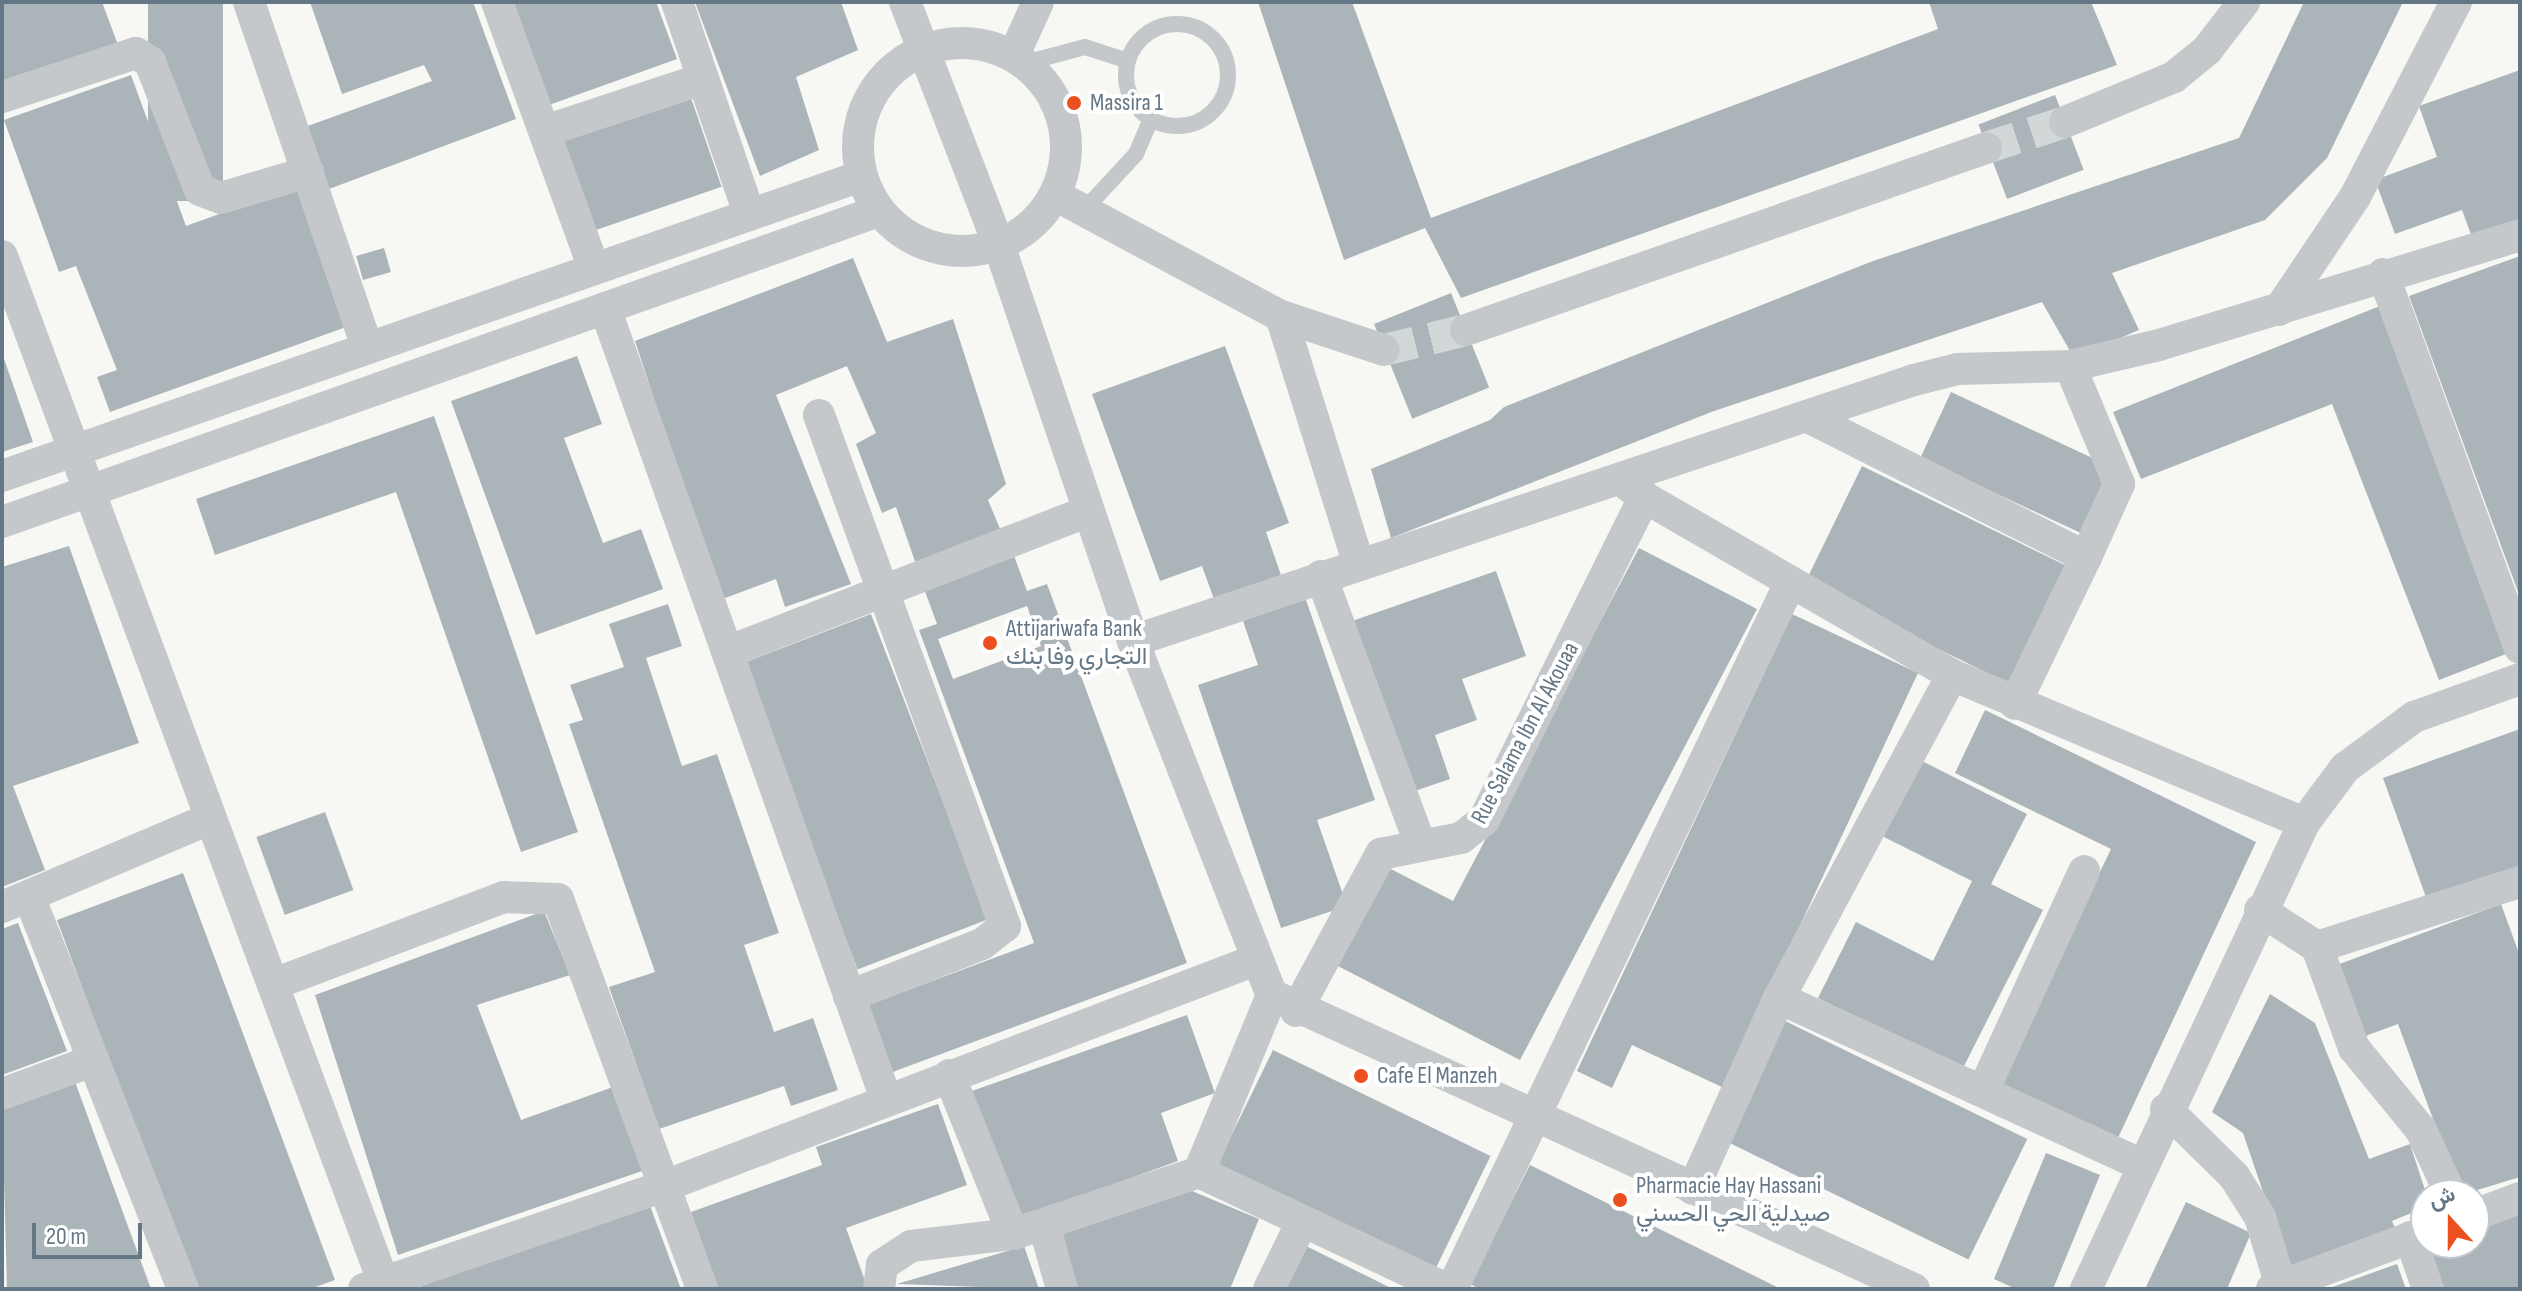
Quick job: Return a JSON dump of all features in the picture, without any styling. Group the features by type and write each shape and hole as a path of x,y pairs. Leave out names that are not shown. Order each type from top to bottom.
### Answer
{"street":[{"path":"249,2 367,347"},
{"path":"497,2 593,266"},
{"path":"677,2 749,214"},
{"path":"905,2 999,245 1133,641 1253,961 1284,1003 1914,1289"},
{"path":"1019,59 1038,2"},
{"path":"2065,122 2174,77 2207,50 2244,2"},
{"path":"2279,310 2355,197 2456,2"},
{"path":"983,44 1019,59 1057,101 1066,132 1055,195 1027,229 999,245 947,250 910,236 879,211 861,176 857,150 869,98 885,76 923,49 983,44"},
{"path":"2,97 136,53 150,62 206,194 221,198 308,172"},
{"path":"545,131 702,79"},
{"path":"1466,330 1986,148"},
{"path":"2,476 593,266 861,176"},
{"path":"1055,195 1281,316 1384,350"},
{"path":"2,522 879,211"},
{"path":"1133,641 1358,562 1634,490 1812,419 1957,369 2070,366 2279,310 2383,274 2520,235"},
{"path":"2,256 71,453 274,984 378,1287 662,1187 1253,961"},
{"path":"2383,274 2520,648"},
{"path":"605,308 886,1099"},
{"path":"1281,316 1358,562"},
{"path":"2015,704 2119,484 2070,366"},
{"path":"819,415 1005,926 982,944 849,996"},
{"path":"1812,419 2086,557"},
{"path":"1634,490 1789,585 1952,675 2304,823"},
{"name":"Rue Salama Ibn Al Akouaa","path":"1199,1172 1284,1003 1377,859 1478,829 1634,490"},
{"path":"727,652 1089,511"},
{"path":"1321,576 1420,844"},
{"path":"879,1289 882,1265 911,1246 1013,1234 1199,1172 1301,1224 1449,1289 1537,1118 1789,585"},
{"path":"1693,1189 1779,998 1952,675"},
{"path":"2086,1289 2140,1164 2304,823 2345,768 2414,717 2520,679"},
{"path":"183,1289 92,1061 16,902 209,819"},
{"path":"1983,1091 2084,871"},
{"path":"2317,947 2518,888"},
{"path":"274,984 504,897 558,899 570,914 662,1187 702,1289"},
{"path":"2260,910 2317,947 2354,1048 2413,1118 2443,1179"},
{"path":"1779,998 2140,1164"},
{"path":"2,1094 92,1061"},
{"path":"949,1075 1013,1234"},
{"path":"2166,1109 2234,1176 2260,1217 2276,1288 2410,1238"},
{"path":"2490,1209 2520,1198"},
{"path":"1269,1289 1301,1224"},
{"path":"1044,1225 1062,1289"},
{"path":"2422,1259 2428,1289"}],"lane":[{"path":"1178,24 1210,35 1227,63 1214,110 1184,125 1151,119 1127,84 1128,61 1146,34 1178,24"},
{"path":"1019,59 1085,47 1128,61"},
{"path":"1085,209 1136,154 1151,119"}],"building":[{"path":"2,2 102,2 118,45 2,86"},
{"path":"148,2 223,2 223,201 148,201"},
{"path":"310,2 473,2 516,119 329,189 305,127 432,81 424,65 342,94"},
{"path":"511,2 656,2 677,59 549,105"},
{"path":"695,2 841,2 858,50 796,77 819,150 760,176"},
{"path":"1258,2 1352,2 1431,218 1938,29 1929,2 2091,2 2117,65 1461,298 1425,228 1344,260"},
{"path":"2304,2 2403,2 2327,158 2265,220 2112,273 2139,330 2074,358 2042,302 1714,411 1391,538 1371,469 1490,420 1504,407 1873,261 2239,138"},
{"path":"2520,70 2520,223 2473,240 2462,210 2395,234 2375,180 2437,157 2419,106"},
{"path":"131,75 186,226 300,185 349,326 110,412 97,377 117,370 76,266 59,272 4,120"},
{"path":"690,95 722,187 594,231 562,139"},
{"path":"2055,95 2084,170 2007,199 1978,124"},
{"path":"384,248 391,272 363,280 356,256"},
{"path":"2520,256 2520,597 2409,296"},
{"path":"853,258 887,342 953,319 1006,484 988,500 1003,536 917,567 896,507 882,513 856,444 876,433 847,366 776,395 851,584 785,607 776,579 720,600 635,341"},
{"path":"1451,293 1489,388 1412,419 1374,324"},
{"path":"2380,306 2506,654 2439,680 2332,404 2141,479 2113,412"},
{"path":"1225,346 1289,523 1266,532 1282,578 1215,602 1202,566 1160,581 1092,394"},
{"path":"2,353 33,442 2,452"},
{"path":"577,356 602,424 564,438 603,543 641,529 663,589 536,635 451,401"},
{"path":"1951,392 2111,466 2080,533 1920,458"},
{"path":"434,416 578,832 521,852 396,492 215,555 196,499"},
{"path":"1862,466 2067,566 2009,684 1805,584"},
{"path":"69,546 139,743 13,786 45,870 2,887 2,567"},
{"path":"1639,548 1757,609 1520,1060 1334,964 1385,866 1453,901"},
{"path":"1013,553 1027,591 1047,584 1187,963 890,1073 865,1006 1034,943 919,630 937,624 923,586","holes":["1027,606 1041,646 953,679 938,639"]},
{"path":"1496,571 1526,656 1462,679 1477,720 1435,735 1450,779 1412,792 1352,621"},
{"path":"1305,597 1375,800 1317,820 1347,906 1281,928 1198,685 1258,665 1242,618"},
{"path":"668,604 682,646 646,658 682,766 717,754 779,933 744,945 774,1032 813,1018 838,1090 791,1106 784,1086 659,1129 609,987 655,972 569,724 583,720 570,685 624,667 609,624"},
{"path":"871,614 988,919 857,969 740,664"},
{"path":"1792,614 1918,673 1724,1088 1632,1045 1612,1088 1577,1071"},
{"path":"1985,710 2256,842 2117,1140 1998,1083 2111,849 1955,773"},
{"path":"2520,729 2520,866 2427,900 2383,778"},
{"path":"1918,759 2027,814 1991,884 2043,910 1962,1070 1818,998 1856,922 1933,961 1972,881 1880,835"},
{"path":"325,812 353,890 285,915 256,837"},
{"path":"183,873 335,1280 310,1289 194,1289 57,920"},
{"path":"2501,904 2520,956 2520,1177 2490,1186 2490,1179 2455,1179 2398,1024 2360,1038 2334,966"},
{"path":"544,911 570,975 477,1005 521,1120 613,1087 642,1171 398,1255 315,995"},
{"path":"18,923 67,1051 2,1075 2,929"},
{"path":"2270,994 2315,1023 2369,1159 2410,1144 2421,1179 2410,1179 2410,1214 2392,1221 2396,1231 2290,1271 2243,1133 2212,1112"},
{"path":"1187,1015 1215,1093 1161,1113 1178,1161 1015,1220 969,1092"},
{"path":"1781,1019 2027,1139 1969,1260 1722,1139"},
{"path":"1273,1050 1491,1156 1435,1270 1217,1164"},
{"path":"74,1079 151,1289 7,1289 2,1105"},
{"path":"938,1104 967,1185 846,1228 868,1289 718,1289 691,1212 822,1165 816,1147"},
{"path":"2046,1153 2100,1175 2053,1289 2016,1289 1994,1279"},
{"path":"1530,1165 1781,1289 1480,1289 1470,1284"},
{"path":"1180,1186 1259,1219 1230,1289 1075,1289 1054,1231"},
{"path":"2186,1202 2251,1233 2227,1289 2145,1289"},
{"path":"649,1203 681,1289 422,1289 421,1286"},
{"path":"2520,1212 2520,1289 2440,1289 2429,1259 2490,1259 2490,1222"},
{"path":"1302,1244 1393,1289 1280,1289"},
{"path":"1024,1246 1039,1289 897,1284"},
{"path":"2397,1264 2406,1289 2327,1289"}],"tunnel":[{"path":"1986,148 2065,122"},
{"path":"1384,350 1466,330"}],"place":[{"name":"Massira 1","path":"1074,103"},
{"name":"Attijariwafa Bank التجاري وفا بنك","path":"990,643"},
{"name":"Cafe El Manzeh","path":"1361,1076"},
{"name":"Pharmacie Hay Hassani صيدلية الحي الحسني","path":"1620,1200"}]}
